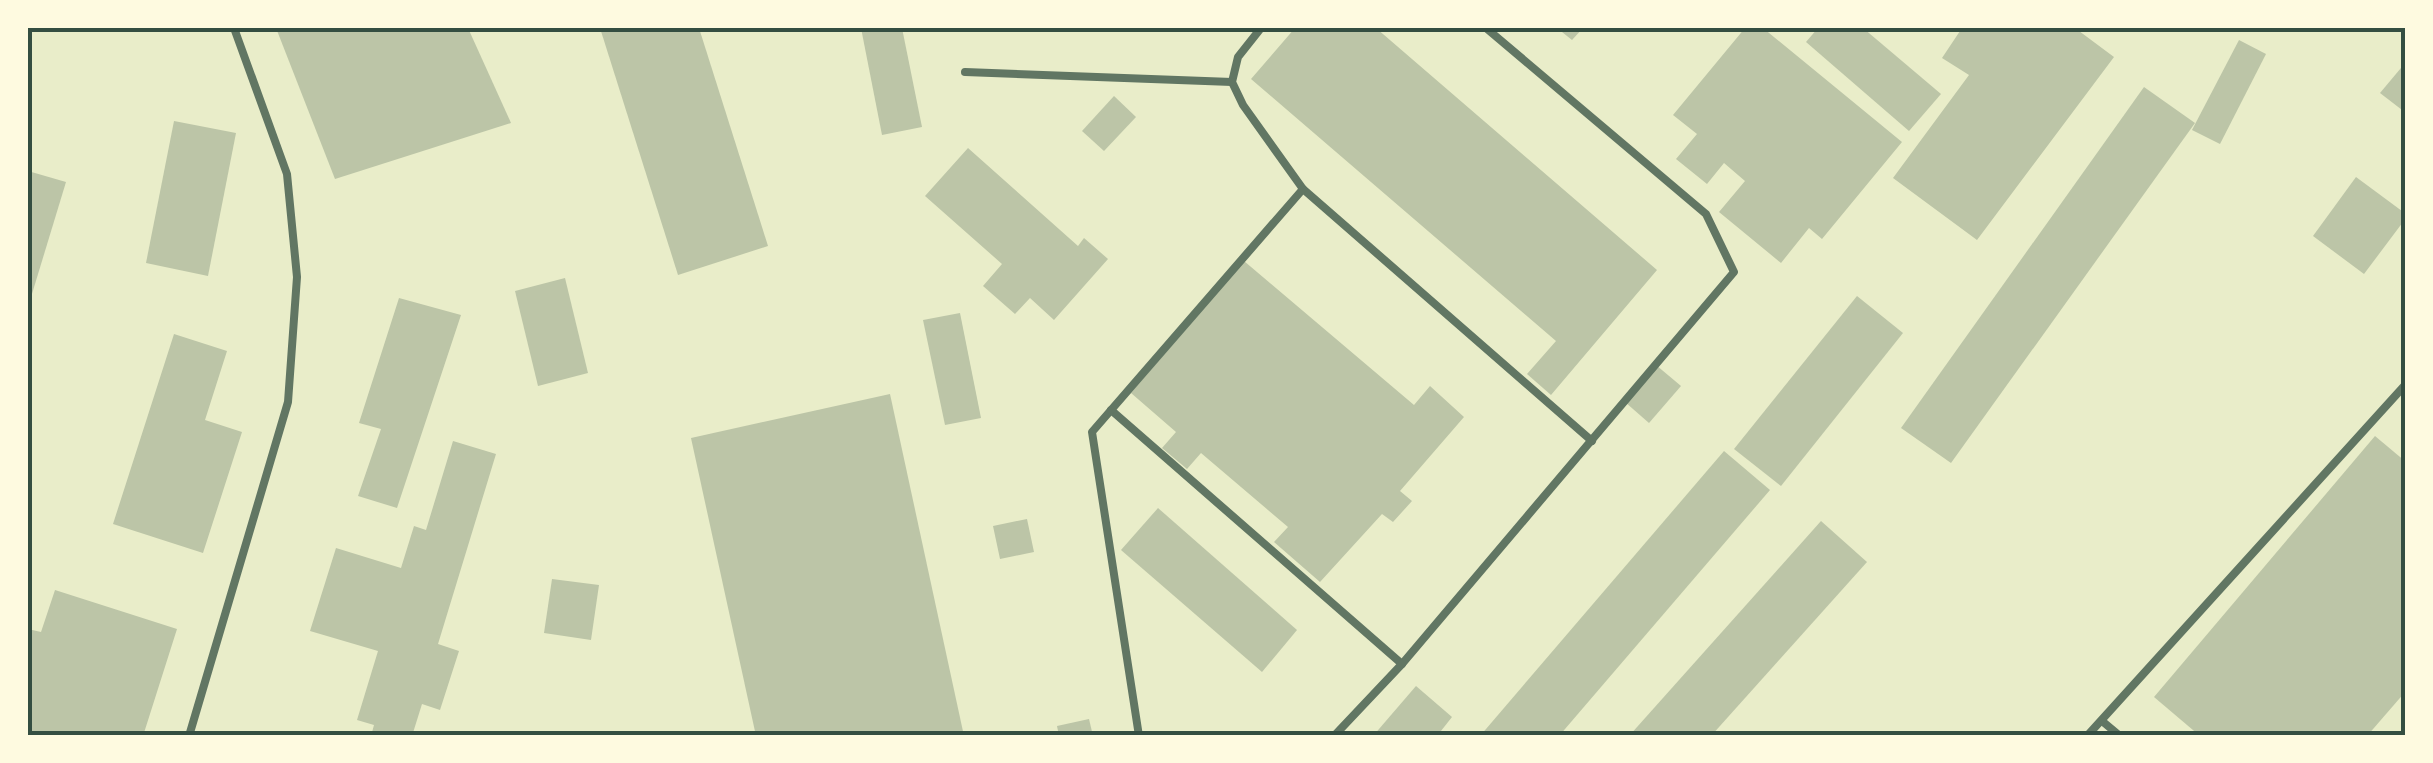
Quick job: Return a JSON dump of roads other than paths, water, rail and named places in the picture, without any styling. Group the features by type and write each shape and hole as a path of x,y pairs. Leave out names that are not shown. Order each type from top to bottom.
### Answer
{"lane":[{"path":"188,736 288,402 298,277 287,174 234,28"},
{"path":"1262,28 1238,57 1232,82 1243,105 1303,189 1592,440"},
{"path":"1334,736 1402,664 1734,272 1706,214 1486,28"},
{"path":"965,72 1232,82"},
{"path":"1139,736 1092,432 1303,189"},
{"path":"2087,736 2406,384"},
{"path":"1111,410 1402,664"},
{"path":"2102,721 2120,736"}]}
